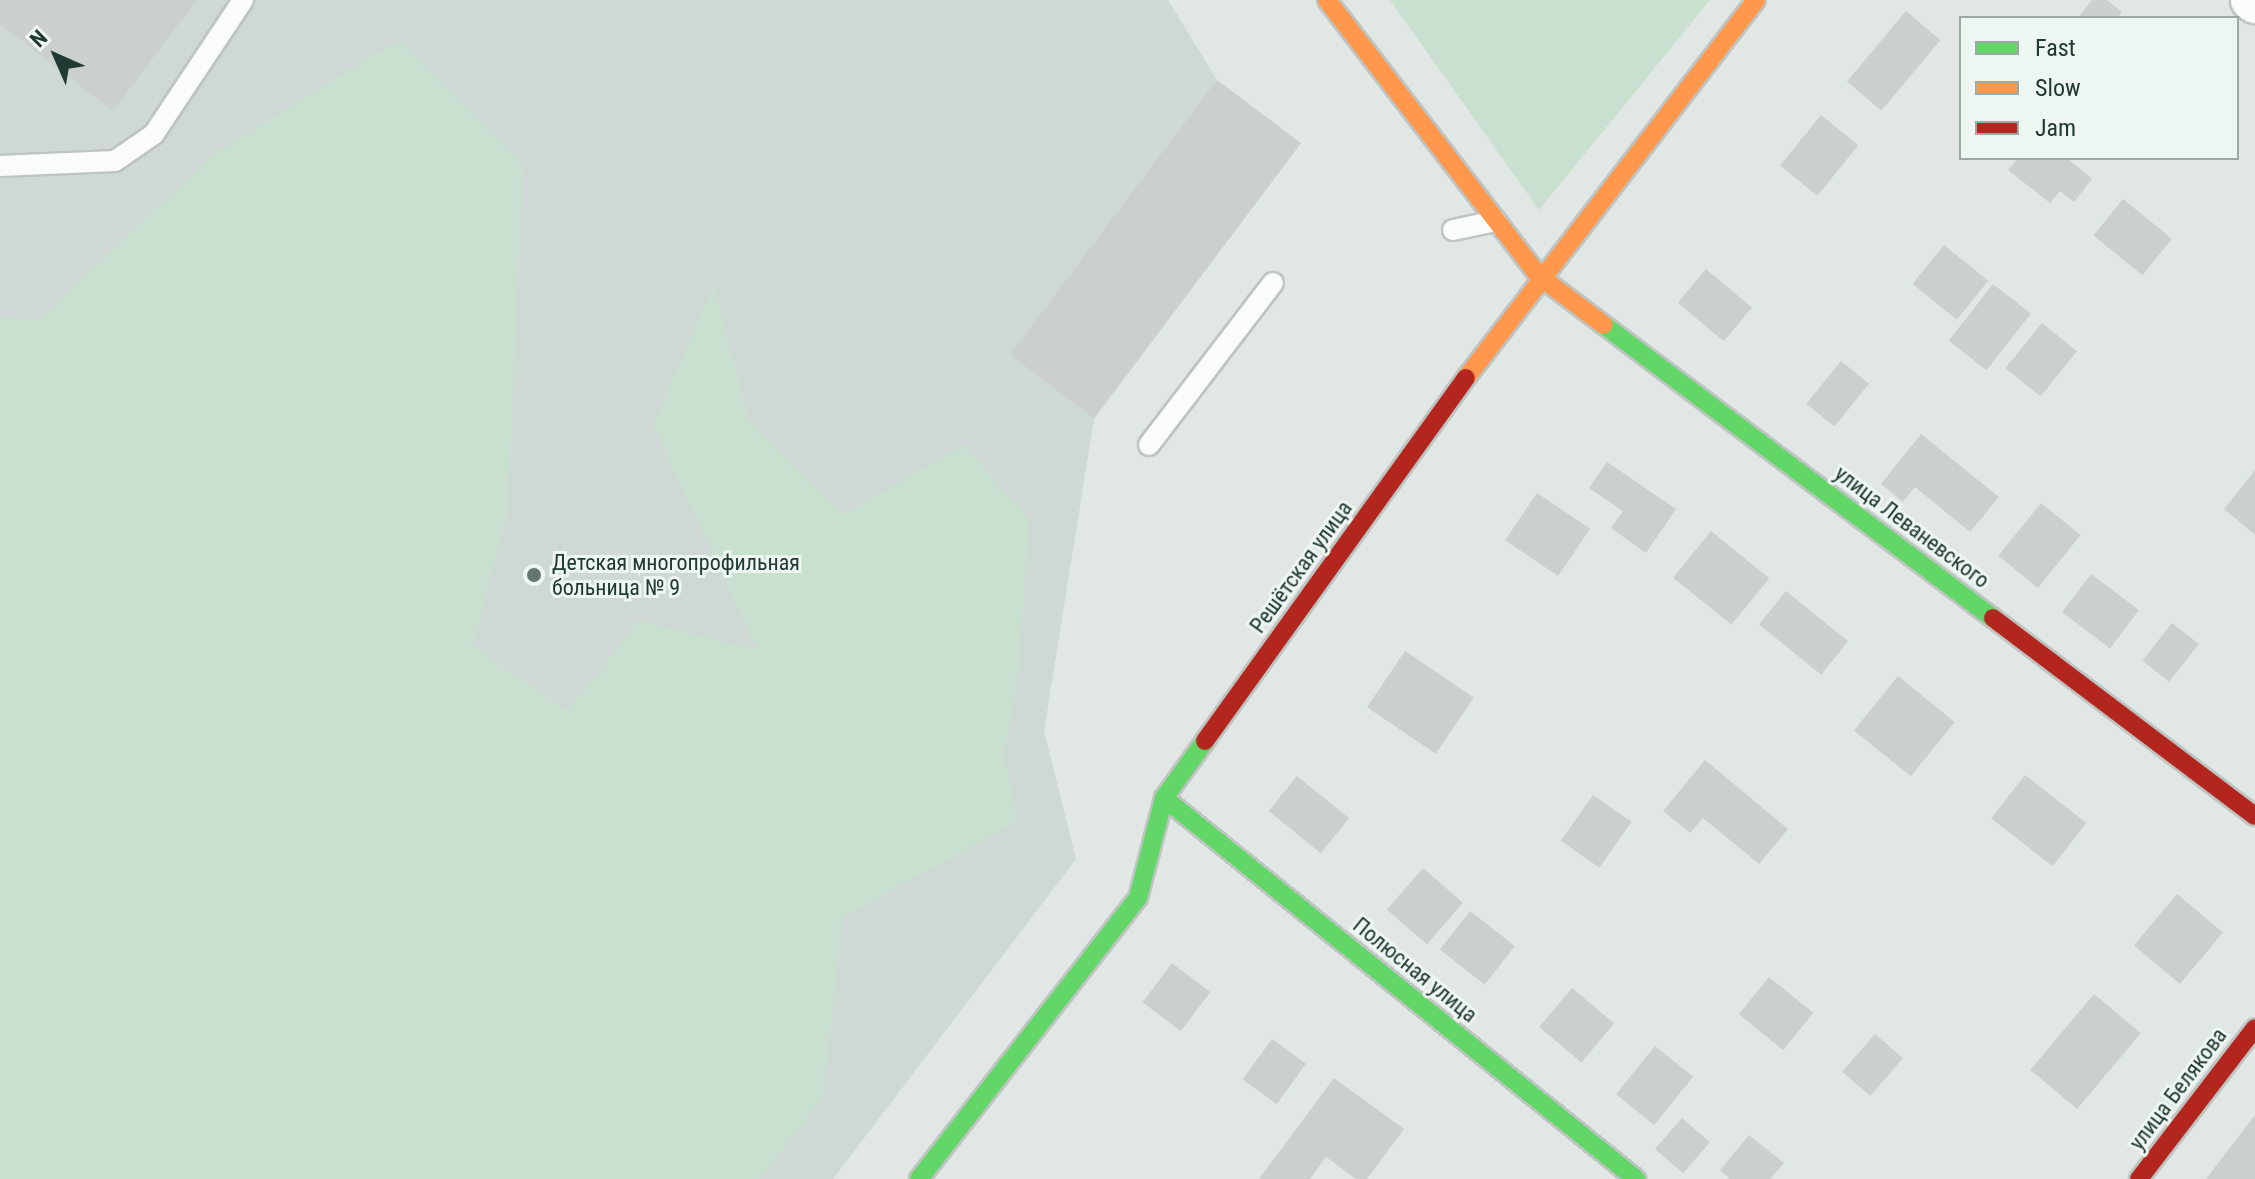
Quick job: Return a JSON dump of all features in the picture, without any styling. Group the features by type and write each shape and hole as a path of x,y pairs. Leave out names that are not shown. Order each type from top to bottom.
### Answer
{"street":[{"name":"улица Леваневского","path":"1327,0 1539,276 2255,816"},
{"name":"Решётская улица","path":"919,1179 1138,898 1164,798 1539,276 1756,0"},
{"name":"Полюсная улица","path":"1164,798 1636,1179"},
{"name":"улица Белякова","path":"2139,1179 2255,1028"}],"lane":[{"path":"0,166 115,161 154,134 243,0"},
{"path":"1453,230 1496,221"},
{"path":"1149,445 1273,283"}],"shaded area":[{"name":"Детская многопрофильная больница № 9","path":"0,0 1168,0 1217,80 1301,143 1094,419 1044,731 1076,859 833,1179 0,1179"}],"green space":[{"path":"1390,0 1710,0 1539,210"},
{"name":"Детская многопрофильная больница № 9","path":"398,40 523,165 508,511 473,646 568,711 638,621 757,650 653,425 714,285 749,420 843,515 964,445 1029,520 1019,671 1004,756 1018,821 843,917 823,1097 760,1179 0,1179 0,317 38,321 213,155"}],"building":[{"path":"0,0 197,0 113,111 0,24"},
{"path":"2092,0 2107,0 2122,12 2119,16 2080,16"},
{"path":"1906,11 1940,40 1881,110 1847,81"},
{"path":"1217,80 1301,143 1094,418 1010,355"},
{"path":"1821,115 1858,145 1817,196 1780,166"},
{"path":"2016,160 2069,160 2092,179 2074,202 2060,191 2050,203 2008,170"},
{"path":"2123,199 2172,239 2142,275 2093,236"},
{"path":"1944,245 1988,281 1957,320 1913,284"},
{"path":"1706,269 1752,308 1724,341 1678,303"},
{"path":"1993,284 2031,314 1986,370 1949,341"},
{"path":"2042,323 2077,351 2040,396 2005,368"},
{"path":"1841,361 1869,384 1834,426 1806,404"},
{"path":"1921,434 1999,497 1970,532 1915,487 1903,502 1881,484"},
{"path":"1607,462 1676,509 1646,553 1611,528 1623,511 1589,488"},
{"path":"2255,470 2255,535 2224,509"},
{"path":"1537,493 1590,529 1558,576 1505,540"},
{"path":"2041,503 2081,535 2038,588 1998,556"},
{"path":"1711,531 1769,578 1732,625 1673,578"},
{"path":"2091,574 2139,610 2110,648 2062,612"},
{"path":"1786,591 1848,641 1821,675 1759,624"},
{"path":"2172,623 2199,644 2169,682 2142,661"},
{"path":"1405,651 1474,697 1436,754 1367,707"},
{"path":"1898,676 1955,722 1911,776 1854,730"},
{"path":"1705,760 1788,829 1759,864 1703,818 1690,833 1663,811"},
{"path":"2025,775 2086,823 2053,866 1991,818"},
{"path":"1297,776 1349,818 1321,853 1269,811"},
{"path":"1593,795 1632,822 1599,868 1561,841"},
{"path":"1423,868 1463,903 1427,944 1387,910"},
{"path":"2177,894 2223,933 2180,984 2134,945"},
{"path":"1470,911 1515,946 1485,985 1440,950"},
{"path":"1172,963 1210,992 1181,1031 1143,1002"},
{"path":"1769,977 1813,1013 1783,1050 1739,1014"},
{"path":"1572,988 1614,1023 1581,1062 1539,1027"},
{"path":"2094,994 2141,1033 2077,1109 2030,1070"},
{"path":"1875,1034 1903,1058 1870,1096 1842,1072"},
{"path":"1272,1039 1306,1064 1277,1104 1243,1079"},
{"path":"1655,1046 1693,1077 1654,1125 1616,1094"},
{"path":"1334,1078 1404,1129 1367,1179 1356,1179 1326,1157 1310,1179 1259,1179"},
{"path":"2255,1115 2255,1179 2206,1179"},
{"path":"1682,1118 1710,1142 1683,1173 1655,1149"},
{"path":"1749,1135 1784,1163 1770,1179 1730,1179 1720,1170"}],"traffic: fast":[{"path":"1604,325 1993,618"},
{"path":"919,1179 1138,898 1164,798 1205,741"},
{"path":"1164,798 1636,1179"}],"traffic: slow":[{"path":"1327,0 1539,276 1604,325"},
{"path":"1466,378 1756,0"}],"traffic: jam":[{"path":"1205,741 1466,378"},
{"path":"1993,618 2255,816"},
{"path":"2139,1179 2255,1028"}],"place":[{"name":"Детская многопрофильная больница № 9","path":"534,575"}]}
